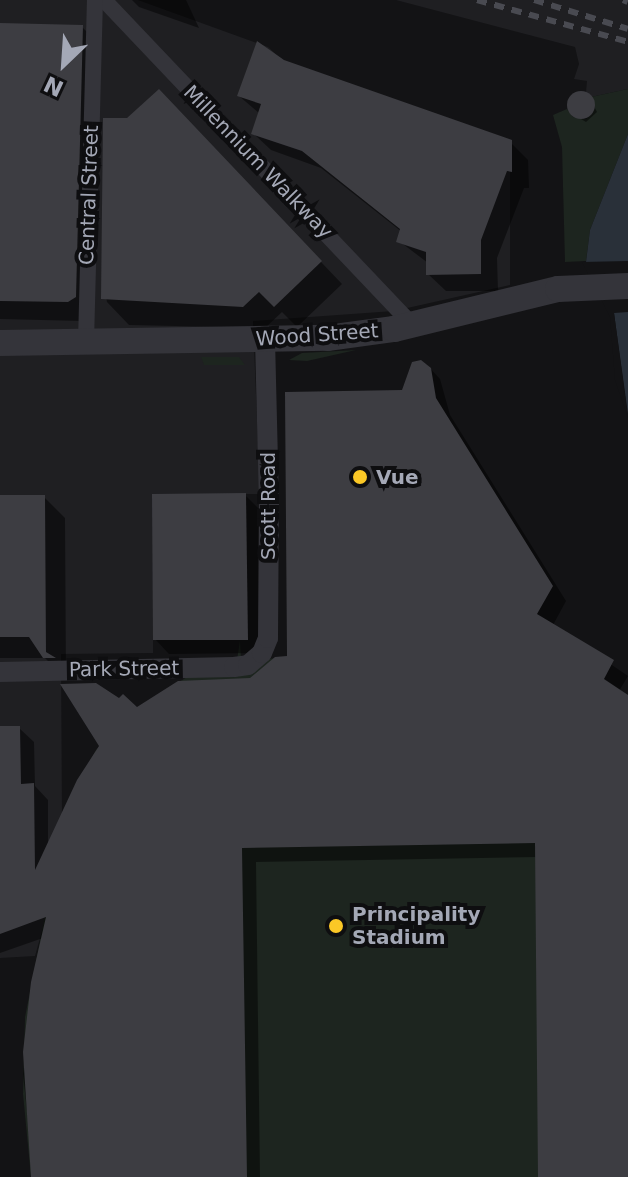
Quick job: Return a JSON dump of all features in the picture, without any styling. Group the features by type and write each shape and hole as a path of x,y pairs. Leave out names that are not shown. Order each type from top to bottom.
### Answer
{"street":[{"name":"Central Street","path":"86,342 95,0"},
{"name":"Millennium Walkway","path":"104,0 411,324"},
{"name":"Wood Street","path":"0,343 327,338 411,324 573,287 628,286"},
{"name":"Scott Road","path":"248,665 262,653 268,638 265,341"},
{"name":"Park Street","path":"0,672 248,665"}],"shaded area":[{"path":"0,0 138,0 268,47 283,61 510,171 510,285 394,311 253,321 260,494 153,494 153,653 61,654 62,816 52,896 35,956 0,958"},
{"path":"396,0 628,0 628,89 591,97 586,92 587,81 574,79 579,64 575,47"},
{"path":"628,89 628,134 590,230 586,261 565,262 562,147 553,115 567,109 573,117 586,119 595,108 591,97"},
{"path":"628,134 628,414 614,313 586,262 590,230"},
{"path":"356,350 307,361 289,360 302,353"},
{"path":"201,357 239,357 245,365 204,365"},
{"name":"Principality Stadium","path":"240,640 241,659 512,655 606,681 628,695 628,1177 31,1177 23,1094 25,1017 68,800 96,750 131,713 187,677 237,660"}],"pier":[{"path":"628,261 628,312 614,313 628,418 615,380 610,317 582,262"}],"building":[{"path":"0,23 83,25 76,297 68,302 0,301"},
{"path":"257,41 284,60 512,140 512,172 507,171 481,240 481,274 426,275 426,252 396,242 400,229 302,151 251,134 261,104 237,96"},
{"path":"159,89 322,261 274,307 259,292 243,307 101,299 103,118 127,118"},
{"path":"581,91 591,95 595,105 591,115 581,119 571,115 567,105 571,95"},
{"name":"Principality Stadium","path":"421,360 431,368 436,398 553,586 537,614 614,660 604,679 628,695 628,1177 538,1177 535,843 242,848 247,1177 31,1177 23,1052 31,982 46,917 0,934 0,726 20,726 21,784 34,783 35,870 77,780 99,746 60,684 96,683 119,698 123,694 137,707 178,681 250,678 275,657 287,656 285,392 402,390 412,362"},
{"path":"246,493 248,640 153,640 152,494"},
{"path":"0,495 45,495 46,652 56,658 43,658 29,637 0,637"}],"railway":[{"path":"477,0 628,42"},
{"path":"534,0 628,29"},
{"path":"623,0 628,2"}],"place":[{"name":"Vue","path":"360,477"},
{"name":"Principality Stadium","path":"336,926"}]}
